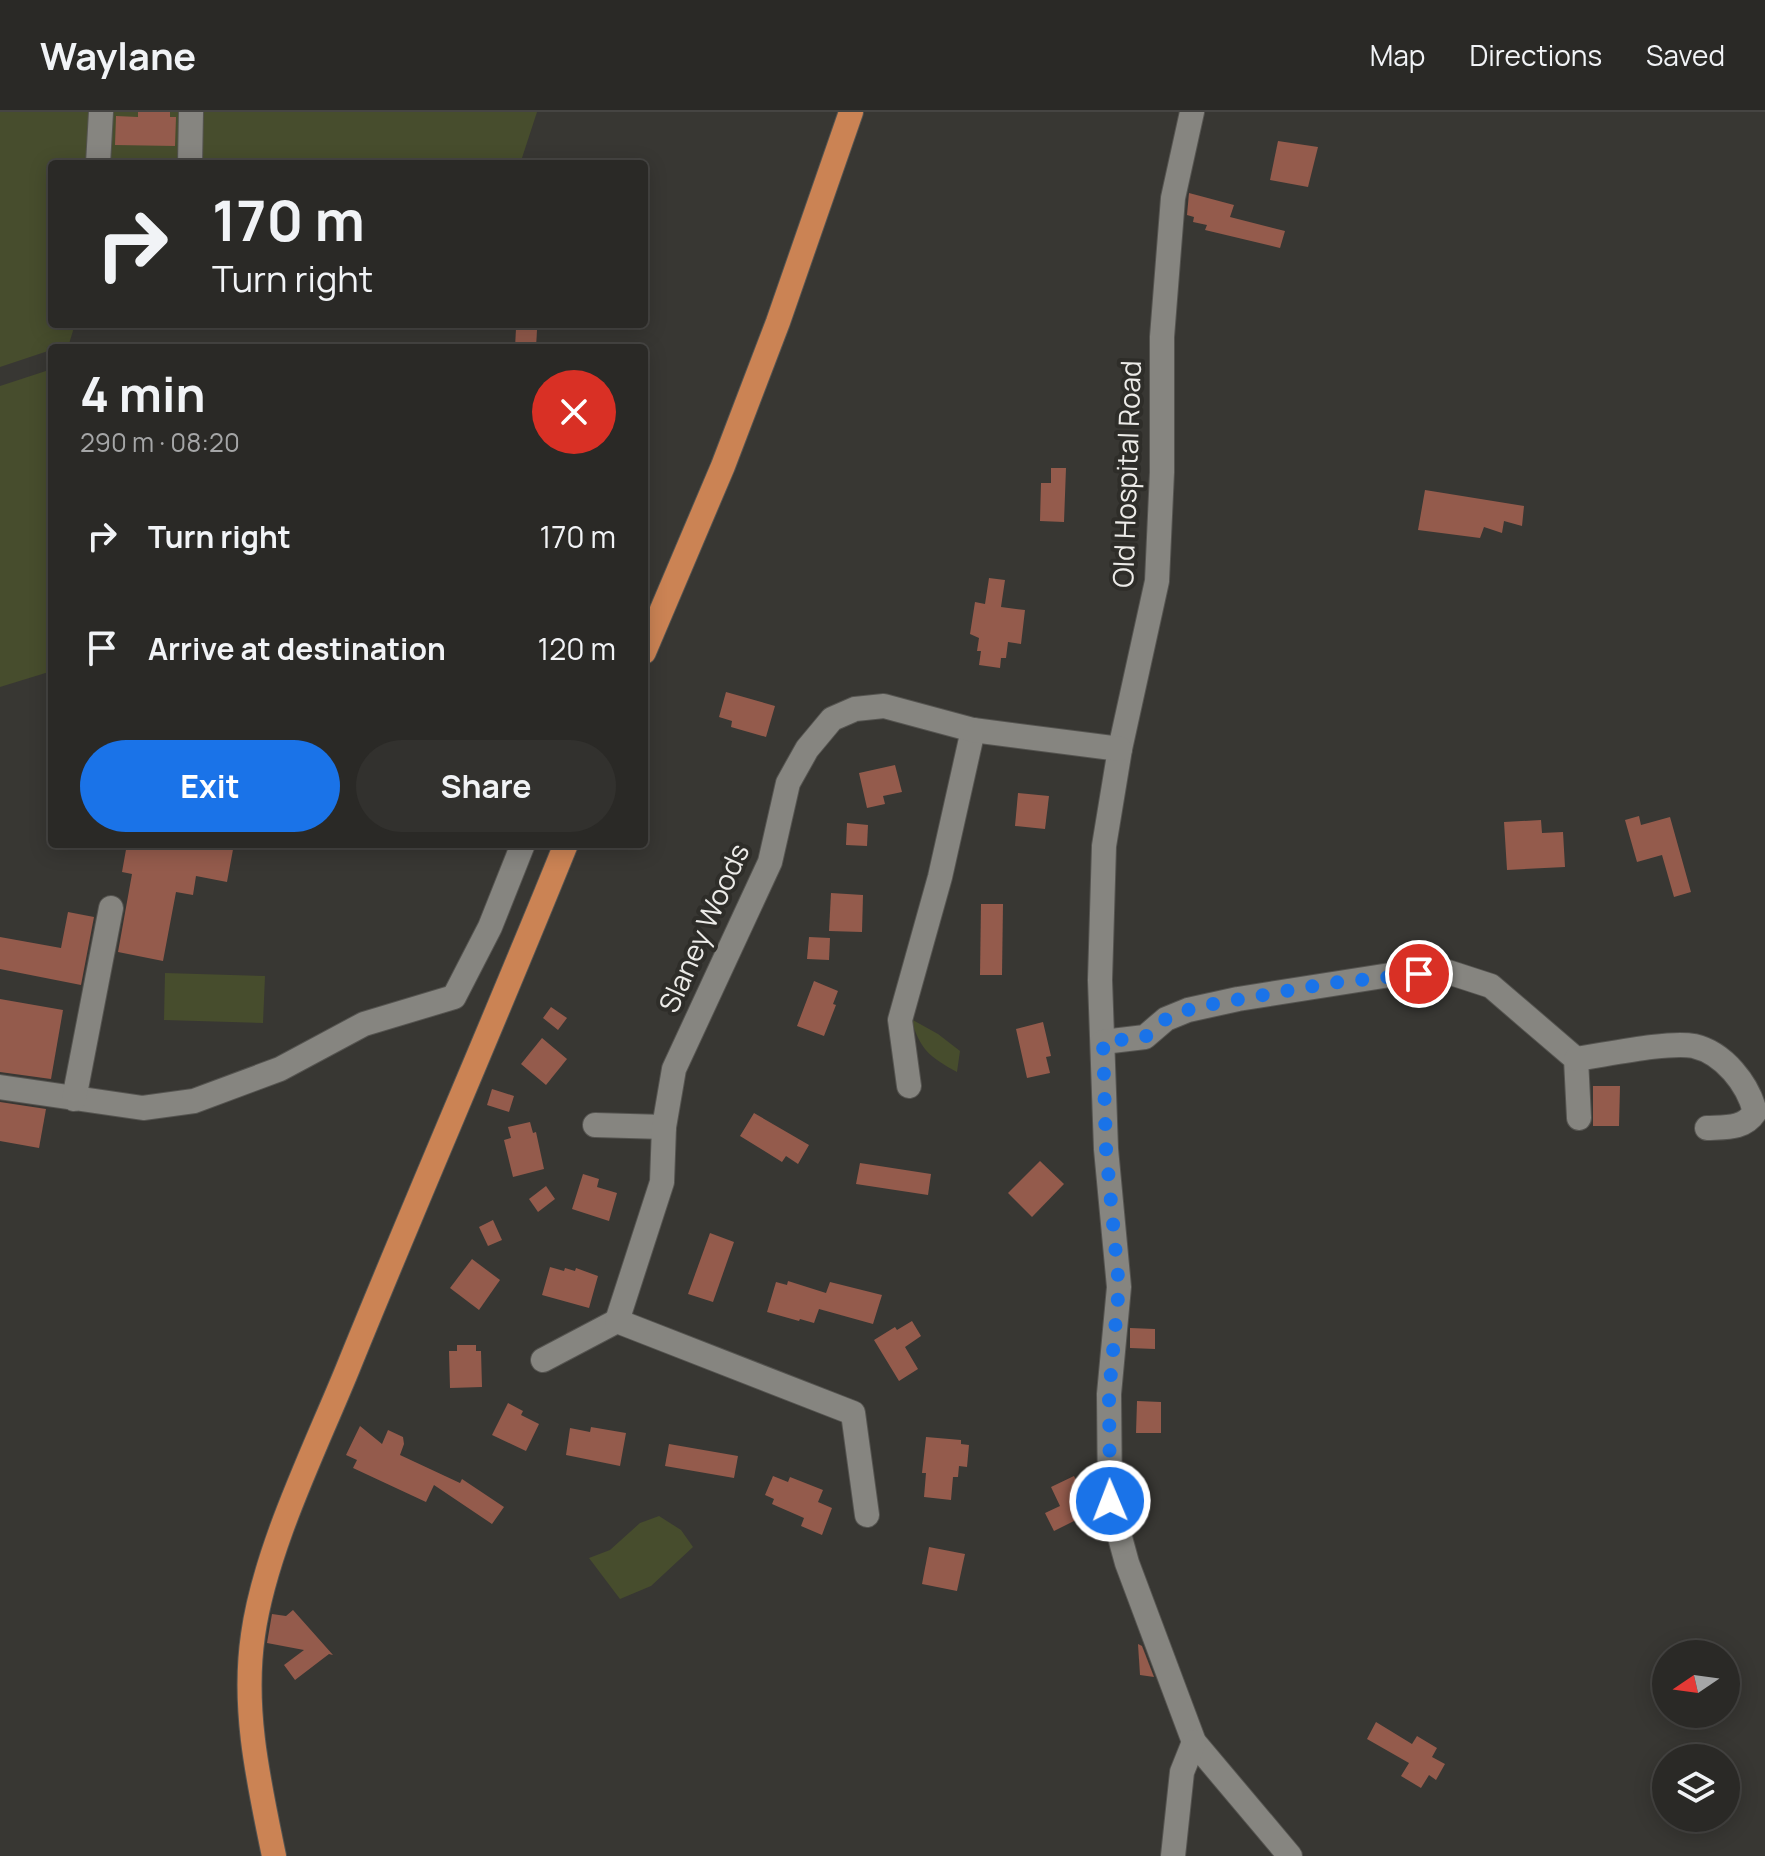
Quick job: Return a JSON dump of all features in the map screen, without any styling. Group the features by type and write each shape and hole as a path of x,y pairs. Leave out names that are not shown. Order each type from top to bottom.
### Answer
{"main road":[{"path":"648,643 723,466 778,322 851,112"},
{"path":"274,1856 251,1731 249,1679 253,1635 262,1591 321,1435 564,848"}],"street":[{"path":"98,160 101,112"},
{"path":"190,160 191,112"},
{"name":"Old Hospital Road","path":"1192,112 1173,198 1162,337 1162,472 1157,581 1120,749 1104,846 1100,980 1106,1149 1119,1287 1109,1394 1110,1501 1127,1563 1194,1742 1290,1856"},
{"name":"Slaney Woods","path":"617,1321 662,1182 664,1127 674,1069 770,862 788,783 807,749 832,719 855,709 884,706 973,730 1120,749"},
{"path":"909,1086 900,1020 940,877 973,730"},
{"path":"0,1087 143,1108 194,1101 280,1069 364,1024 454,997 490,927 521,848"},
{"path":"74,1099 111,908"},
{"path":"1103,1042 1145,1037 1166,1019 1188,1010 1238,999 1390,975 1448,972 1491,986 1576,1059 1579,1118"},
{"path":"1576,1059 1655,1047 1694,1046 1721,1059 1751,1096 1755,1112 1749,1121 1738,1126 1707,1128"},
{"path":"595,1125 664,1127"},
{"path":"543,1360 617,1321 853,1413 867,1515"},
{"path":"1173,1856 1182,1772 1194,1742"}],"green space":[{"path":"0,112 537,112 521,160 48,160 48,328 74,328 69,344 48,344 48,351 0,367"},
{"path":"48,370 48,672 0,687 0,386"},
{"path":"165,973 265,976 263,1023 164,1020"},
{"path":"911,1019 960,1051 957,1072 927,1051"},
{"path":"659,1516 681,1530 693,1547 651,1586 620,1599 589,1558 610,1550 640,1523"}],"building":[{"path":"138,112 170,112 170,117 176,117 175,146 115,145 116,116 138,117"},
{"path":"1278,141 1318,147 1308,187 1270,180"},
{"path":"1189,193 1234,205 1230,217 1285,231 1280,248 1205,230 1207,225 1193,222 1194,217 1187,215"},
{"path":"516,328 537,330 536,344 515,344"},
{"path":"1051,468 1066,468 1064,522 1040,521 1041,483 1051,483"},
{"path":"1425,490 1524,506 1522,526 1504,521 1502,533 1484,527 1480,538 1418,530"},
{"path":"989,578 1005,580 1001,607 1025,610 1021,644 1008,642 1006,658 1001,658 1000,668 979,665 979,638 970,634 975,602 985,604"},
{"path":"726,692 775,706 766,737 731,727 732,721 719,717"},
{"path":"895,765 902,792 883,796 885,804 867,808 859,773"},
{"path":"1018,793 1049,796 1045,829 1015,826"},
{"path":"1639,816 1641,825 1670,817 1691,892 1674,897 1662,855 1637,862 1625,820"},
{"path":"1541,820 1542,833 1563,832 1565,867 1507,870 1504,822"},
{"path":"847,823 868,825 867,846 846,845"},
{"path":"126,848 233,848 227,882 196,876 193,895 176,892 163,961 118,952 132,874 122,872"},
{"path":"831,893 863,895 862,932 829,931"},
{"path":"981,904 1003,904 1002,975 980,975"},
{"path":"68,912 94,917 81,985 0,969 0,937 61,948"},
{"path":"809,937 830,938 829,960 807,959"},
{"path":"814,981 838,991 824,1036 797,1026"},
{"path":"0,999 63,1010 51,1079 0,1072"},
{"path":"551,1007 567,1018 558,1030 543,1018"},
{"path":"1043,1022 1051,1056 1046,1057 1050,1073 1027,1078 1016,1029"},
{"path":"542,1038 567,1059 546,1085 521,1064"},
{"path":"1593,1086 1620,1086 1619,1126 1593,1126"},
{"path":"492,1089 514,1096 509,1112 487,1105"},
{"path":"0,1102 46,1109 39,1148 0,1141"},
{"path":"754,1113 809,1145 798,1164 786,1156 782,1162 740,1136"},
{"path":"530,1122 533,1133 536,1132 544,1169 513,1177 504,1140 511,1138 508,1127"},
{"path":"1040,1161 1064,1184 1032,1217 1008,1193"},
{"path":"860,1163 931,1174 928,1195 856,1184"},
{"path":"583,1174 599,1179 597,1187 617,1193 609,1221 572,1209"},
{"path":"546,1186 555,1199 538,1212 529,1199"},
{"path":"493,1220 502,1240 488,1246 479,1227"},
{"path":"710,1233 734,1242 713,1302 688,1294"},
{"path":"472,1259 500,1280 479,1310 450,1288"},
{"path":"550,1267 564,1271 565,1268 575,1271 576,1268 598,1276 589,1308 542,1295"},
{"path":"788,1281 826,1293 830,1282 882,1295 873,1324 819,1309 814,1323 767,1312 776,1282 787,1285"},
{"path":"912,1321 921,1336 905,1347 918,1369 899,1381 874,1340"},
{"path":"1130,1328 1155,1329 1155,1349 1130,1348"},
{"path":"457,1345 476,1345 476,1351 481,1351 482,1387 450,1388 449,1351 457,1351"},
{"path":"1137,1401 1161,1402 1161,1433 1136,1433"},
{"path":"508,1403 523,1411 521,1415 539,1424 526,1451 492,1435"},
{"path":"360,1426 382,1444 388,1430 403,1437 400,1455 460,1483 462,1479 504,1507 492,1524 434,1485 426,1502 353,1468 357,1460 346,1455"},
{"path":"591,1427 626,1433 620,1466 566,1455 570,1428 590,1432"},
{"path":"926,1437 961,1440 961,1444 969,1445 967,1467 959,1466 958,1477 953,1477 951,1500 924,1497 926,1473 922,1473"},
{"path":"669,1444 738,1456 734,1478 665,1466"},
{"path":"773,1476 788,1482 790,1477 823,1490 818,1502 832,1508 822,1535 801,1526 804,1518 772,1504 774,1499 765,1495"},
{"path":"1074,1476 1092,1512 1054,1531 1045,1513 1060,1506 1051,1487"},
{"path":"929,1547 965,1554 957,1591 922,1584"},
{"path":"293,1610 333,1655 329,1654 295,1680 284,1665 304,1650 267,1643 272,1614 286,1616"},
{"path":"1138,1644 1142,1646 1154,1677 1140,1675"},
{"path":"1376,1722 1412,1744 1417,1736 1437,1748 1432,1757 1445,1764 1436,1780 1429,1775 1421,1788 1401,1776 1409,1763 1367,1739"}],"route":[{"path":"1110,1501 1109,1394 1119,1287 1106,1149 1103,1042 1145,1037 1166,1019 1213,1004 1331,983 1419,974"}]}
